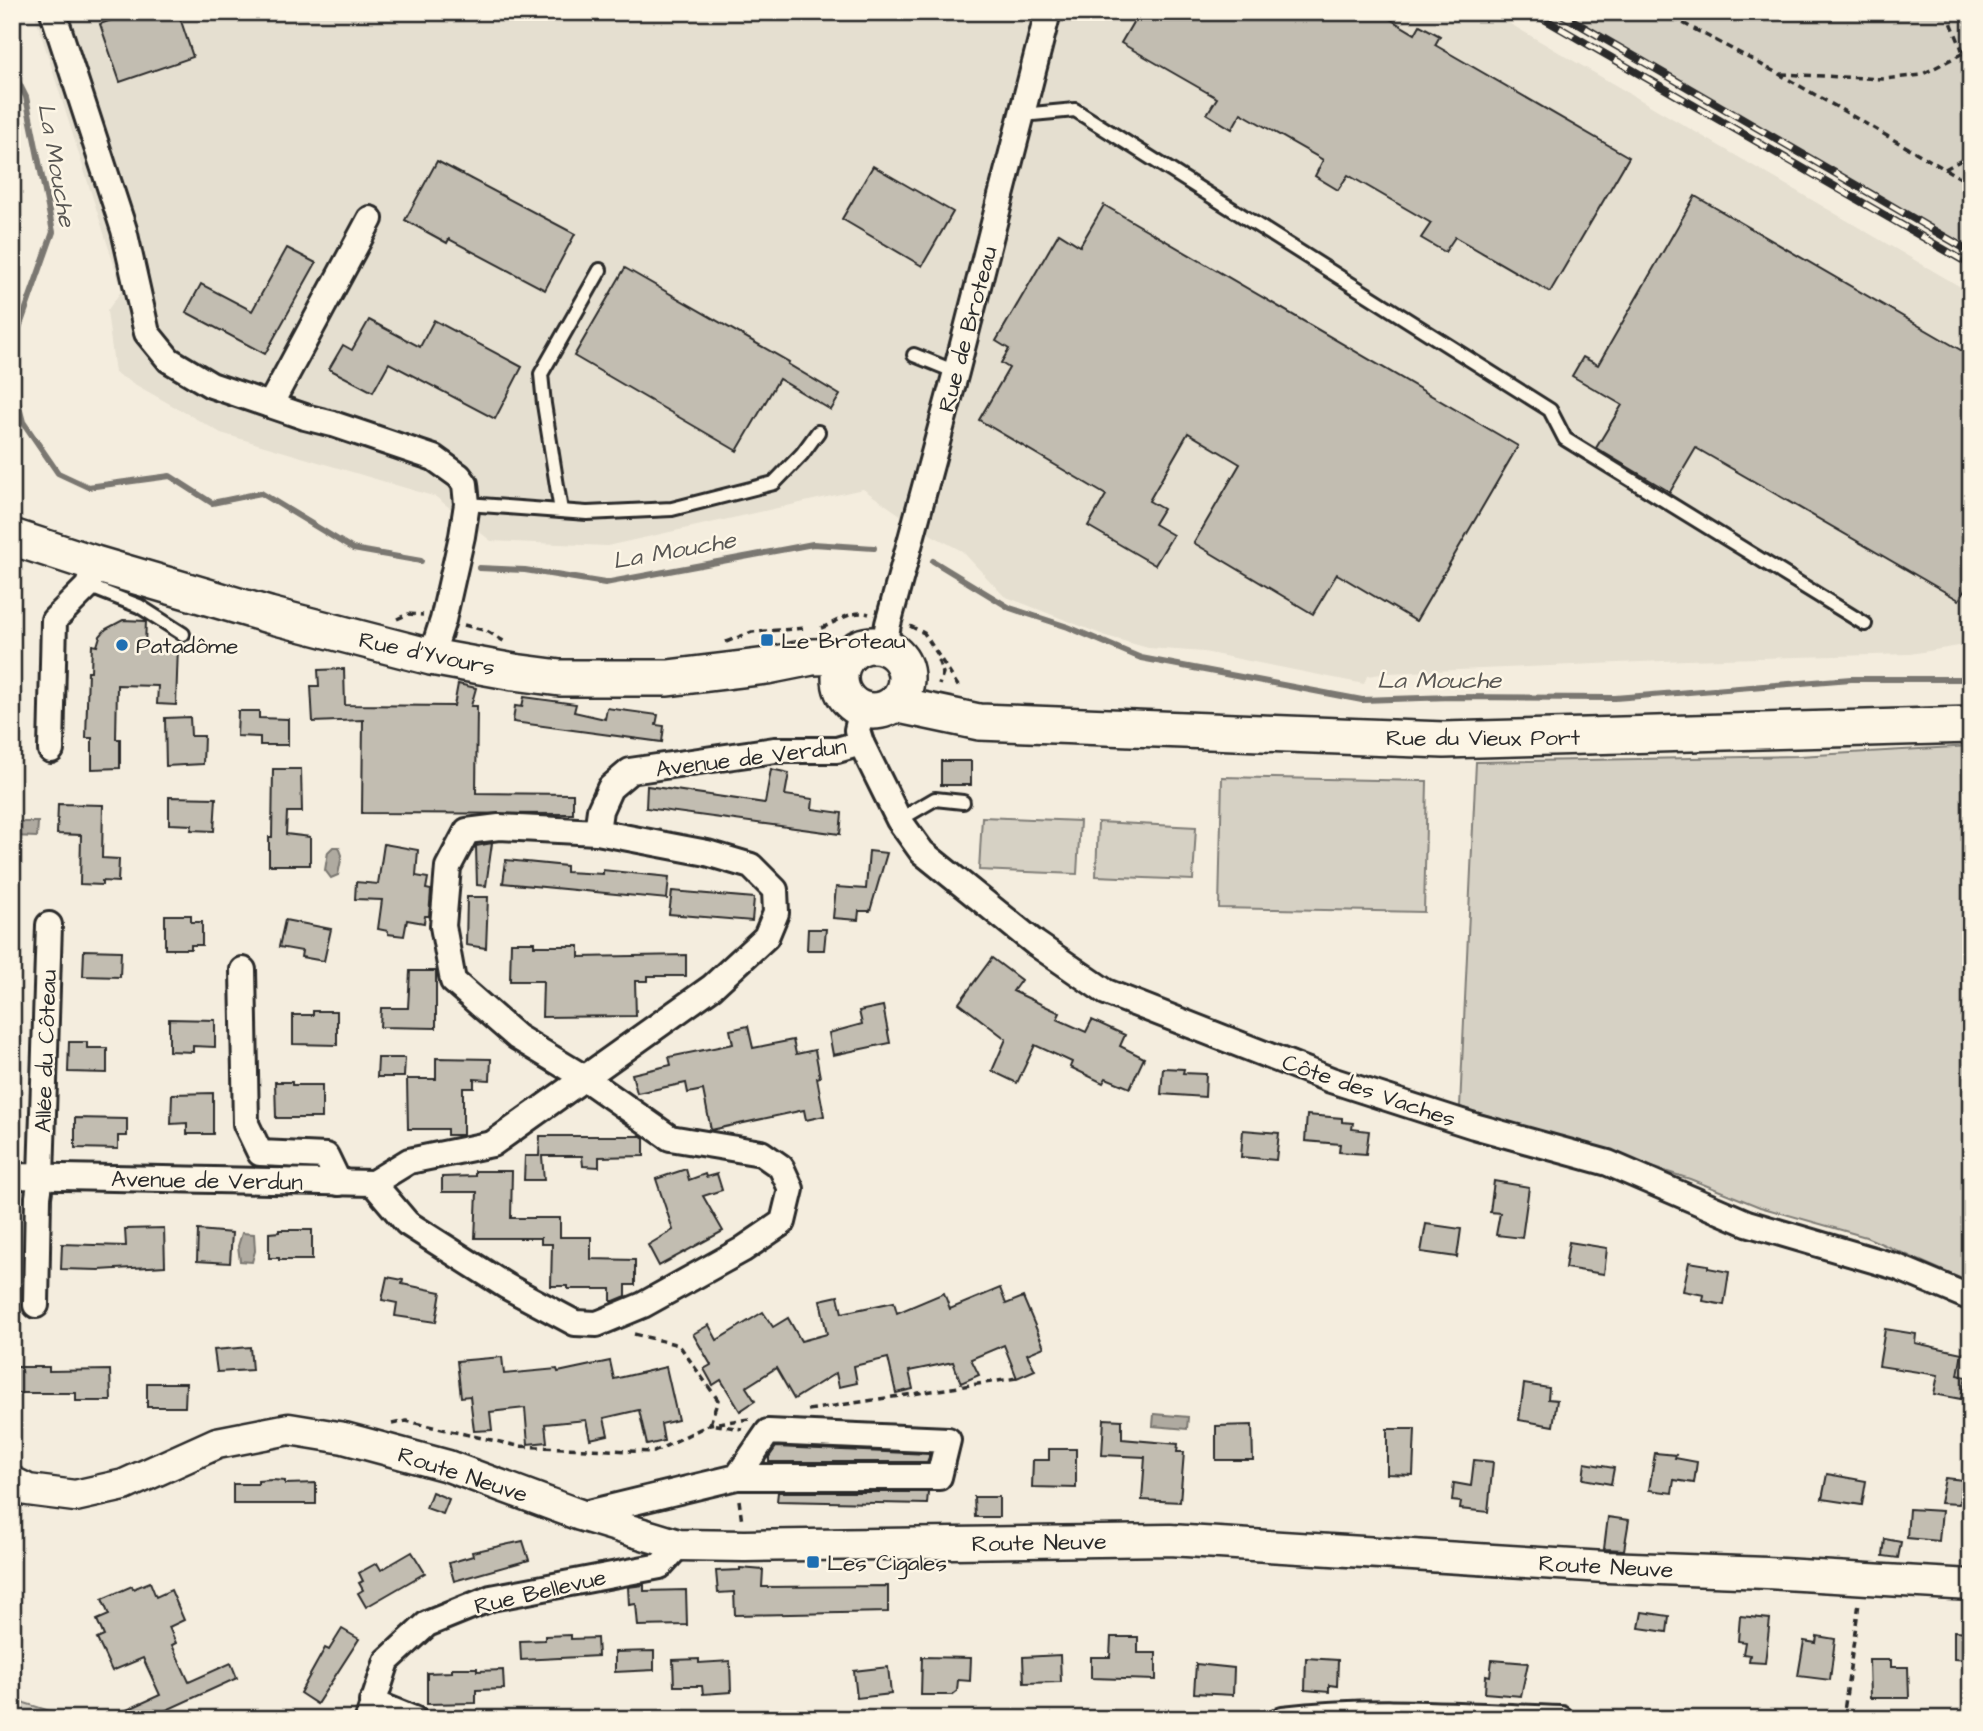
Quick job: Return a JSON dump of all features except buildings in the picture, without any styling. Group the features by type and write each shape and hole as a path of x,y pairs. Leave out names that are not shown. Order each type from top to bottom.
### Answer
{"main road":[{"name":"Rue d'Yvours","path":"12,537 91,575 270,615 431,657 560,678 668,678 767,666 812,657 881,688"},
{"path":"881,688 865,646 886,635"},
{"name":"Rue du Vieux Port","path":"881,688 979,722 1041,726 1444,740 1971,726"}],"street":[{"path":"53,12 124,230 147,333 169,360 211,385 434,458 459,476 465,484 467,504 462,536 443,620 431,657"},
{"name":"Rue de Broteau","path":"886,635 1048,12"},
{"path":"270,405 370,219"},
{"path":"51,750 54,620 91,575"},
{"path":"861,743 858,730 881,688"},
{"name":"Côte des Vaches","path":"861,743 899,820 922,852 1035,943 1095,985 1129,1003 1331,1080 1474,1126 1608,1163 1747,1223 1897,1267 1971,1298"},
{"name":"Avenue de Verdun","path":"597,832 600,810 610,788 630,771 775,750 837,750 861,743"},
{"path":"597,832 499,827 467,831 448,867 443,926 453,981 517,1037 583,1077 670,1138 761,1153 781,1167 791,1189 783,1222 753,1243 643,1305 597,1324 575,1323 473,1265 407,1223 373,1183 410,1161 492,1144 583,1077 712,987 766,937 776,913 775,890 751,866 707,853 597,832"},
{"name":"Allée du Côteau","path":"41,1176 49,925"},
{"path":"243,970 246,1124 260,1153 326,1156 339,1183"},
{"name":"Avenue de Verdun","path":"12,1176 373,1183"},
{"path":"36,1305 38,1197 41,1176"},
{"path":"580,1515 737,1476 939,1477 948,1440 759,1425 737,1476"},
{"name":"Route Neuve","path":"12,1482 28,1490 75,1496 124,1485 217,1443 289,1429 365,1443 448,1465 580,1515 679,1545 1170,1540 1605,1567 1971,1585"},
{"name":"Rue Bellevue","path":"370,1710 387,1661 427,1624 491,1598 660,1566 679,1545"},
{"path":"370,1710 414,1719"},
{"path":"1283,1719 1333,1713 1561,1719"}],"lane":[{"path":"1022,115 1075,110 1550,410 1565,439 1865,624"},
{"path":"561,511 541,374 600,270"},
{"path":"914,355 956,372"},
{"path":"467,504 587,513 672,509 774,483 802,454 818,432"},
{"path":"91,575 183,634"},
{"path":"899,820 934,799 963,802"}],"path":[{"path":"1662,12 1779,74 1971,184"},
{"path":"1947,12 1963,52"},
{"path":"1779,74 1884,79 1921,75 1971,50"},
{"path":"1945,169 1971,155"},
{"path":"881,688 943,673 924,633 918,628 886,635"},
{"path":"597,1324 679,1345 718,1400 710,1424"},
{"path":"804,1410 1017,1378"},
{"path":"365,1443 371,1428 406,1421 518,1447 654,1452 710,1424 759,1425"},
{"path":"710,1424 759,1425"},
{"path":"737,1476 745,1546"},
{"path":"1843,1719 1862,1579"}],"shaded area":[{"path":"34,12 1490,12 1971,293 1971,644 1910,654 1686,660 1388,673 1367,676 1364,684 1204,652 1148,648 1106,636 1004,596 962,551 922,530 863,489 607,546 491,541 436,497 221,433 115,373 107,311 122,290"},
{"path":"1559,12 1971,12 1971,252"},
{"path":"1971,746 1971,1283 1866,1237 1760,1207 1690,1179 1460,1107 1476,762 1799,756"},
{"path":"1222,777 1427,781 1424,912 1219,908"},
{"path":"982,817 1080,821 1077,874 979,870"},
{"path":"12,822 38,822 37,837 12,836"},
{"path":"1098,822 1196,827 1193,880 1096,876"},
{"path":"333,847 339,847 342,855 338,875 331,878 325,870 328,852"},
{"path":"242,1233 254,1234 255,1251 252,1262 240,1261 238,1246"},
{"path":"1154,1414 1188,1417 1187,1429 1153,1426"},
{"path":"12,1689 15,1700 56,1713 56,1719 12,1719"}],"waterway":[{"name":"La Mouche","path":"12,69 26,97 53,232 12,348"},
{"name":"La Mouche","path":"12,380 23,422 58,473 88,487 170,476 212,503 261,493 353,549 421,561"},
{"name":"La Mouche","path":"479,568 525,570 605,583 813,544 874,548"},
{"name":"La Mouche","path":"933,561 1010,608 1068,627 1141,658 1362,700 1451,697 1615,698 1851,679 1971,679"}],"railway":[{"path":"1532,12 1971,265"},
{"path":"1558,12 1971,252"}],"place":[{"name":"Le Broteau","path":"767,640"},
{"name":"Patadôme","path":"122,645"},
{"name":"Les Cigales","path":"813,1562"}]}
